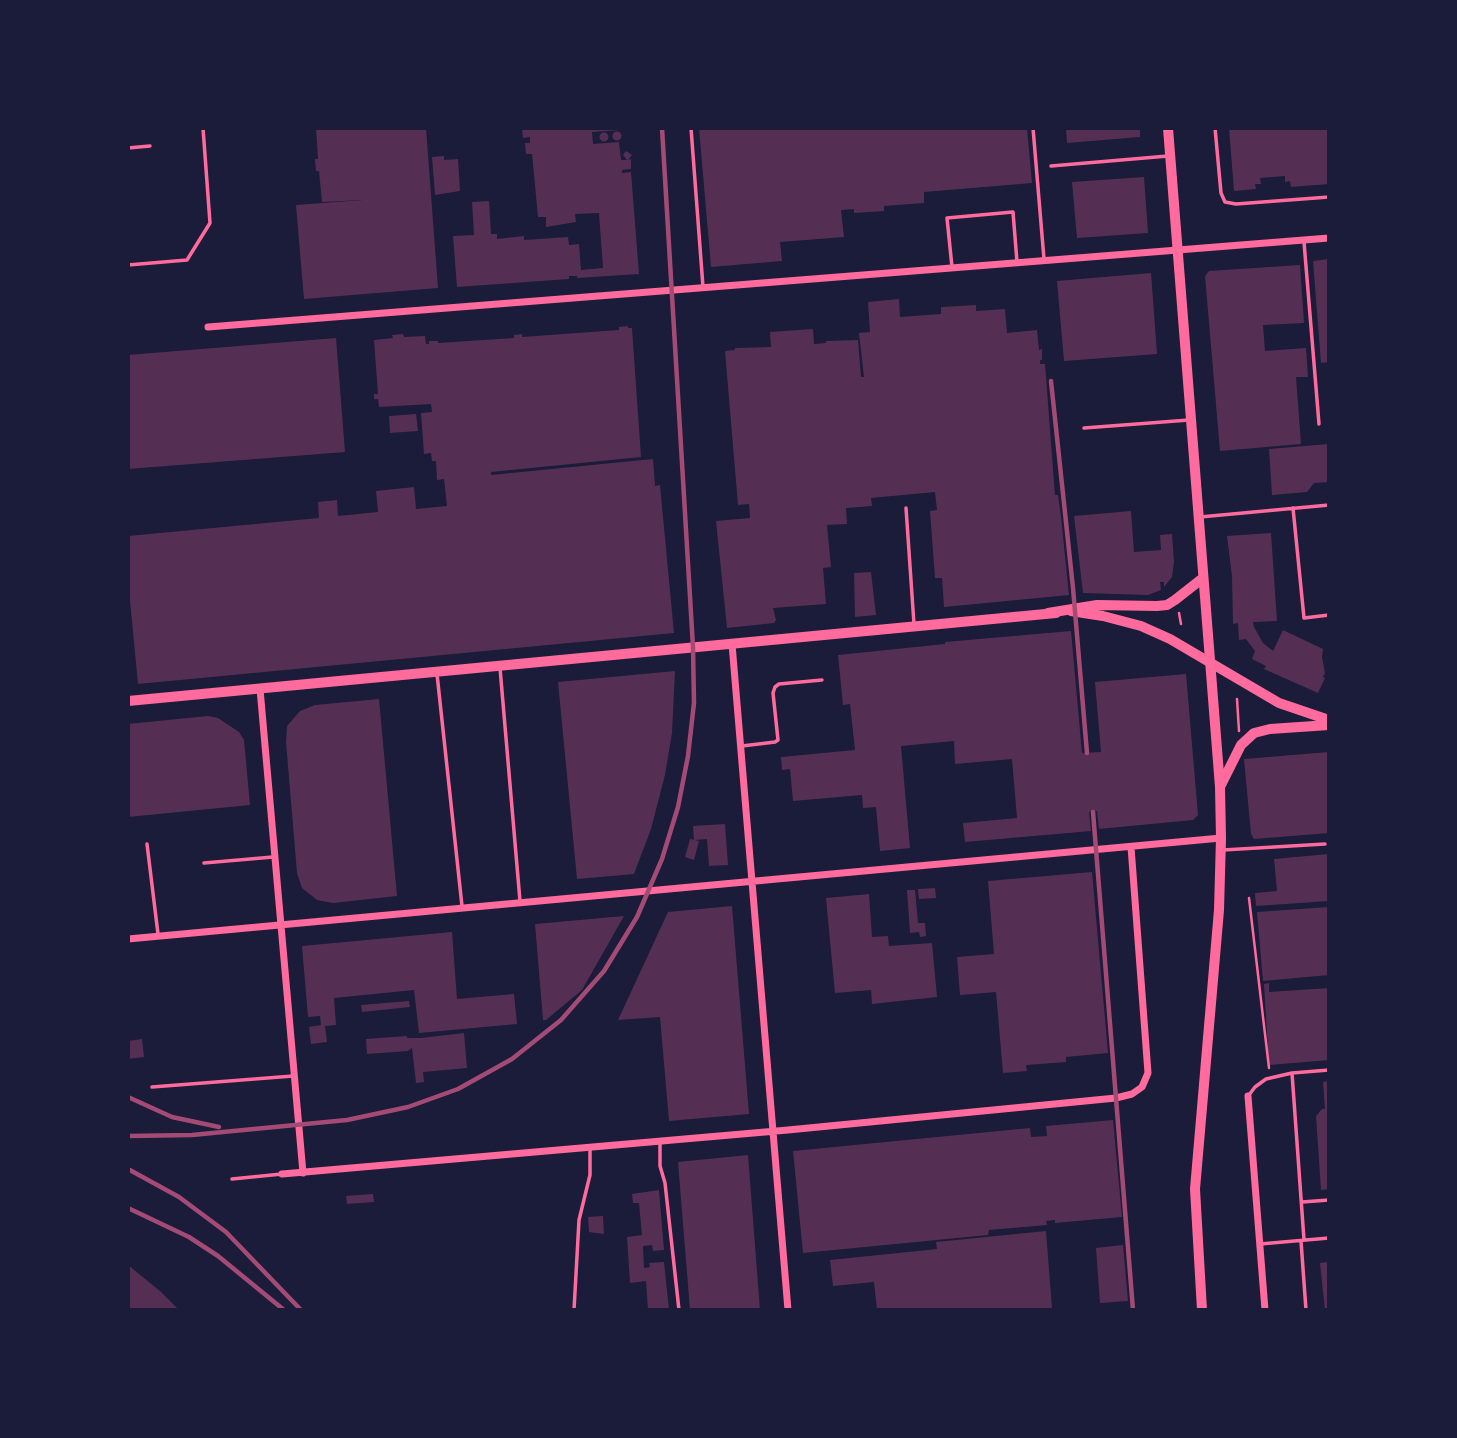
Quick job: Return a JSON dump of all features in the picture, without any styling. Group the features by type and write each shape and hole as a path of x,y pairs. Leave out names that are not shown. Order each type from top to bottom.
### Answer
{"main road":[{"path":"1168,128 1220,787 1222,844 1219,911 1195,1189 1202,1310"},
{"path":"1048,613 1097,605 1167,605 1203,578"},
{"path":"1220,787 1241,745 1254,733 1270,729 1329,726"}],"street":[{"path":"208,327 1329,238"},
{"path":"128,701 1075,611 1141,626 1170,639 1279,703 1329,720"},
{"path":"732,644 788,1310"},
{"path":"260,689 303,1173"},
{"path":"128,939 1131,847 1222,844"},
{"path":"282,1174 773,1132 1116,1098 1132,1094 1142,1087 1148,1073 1131,847"},
{"path":"1248,1096 1265,1310"}],"lane":[{"path":"128,265 187,260 210,223 203,128"},
{"path":"691,128 703,287"},
{"path":"1033,128 1044,260"},
{"path":"1215,128 1221,193 1226,202 1237,204 1329,197"},
{"path":"128,148 150,146"},
{"path":"1051,166 1170,156"},
{"path":"952,267 947,218 1013,212 1017,262"},
{"path":"1304,240 1319,424"},
{"path":"1084,428 1191,420"},
{"path":"1198,517 1329,505"},
{"path":"906,508 914,626"},
{"path":"1293,508 1304,618 1329,615"},
{"path":"500,666 520,903"},
{"path":"437,672 463,908"},
{"path":"740,746 778,740 775,687 779,684 822,680"},
{"path":"146,844 158,936"},
{"path":"1222,844 1325,844"},
{"path":"204,863 275,857"},
{"path":"1248,1096 1255,1087 1270,1079 1292,1073 1329,1070"},
{"path":"1292,1073 1302,1202 1306,1310"},
{"path":"152,1087 295,1076"},
{"path":"660,1140 660,1166 665,1183 679,1310"},
{"path":"574,1310 579,1220 590,1175 590,1147"},
{"path":"232,1179 282,1174"},
{"path":"1302,1202 1329,1200"},
{"path":"1260,1244 1329,1238"}],"path":[{"path":"1178,609 1181,624"},
{"path":"1180,615 1185,615"},
{"path":"1236,702 1241,737"},
{"path":"1249,898 1270,1079"}],"building":[{"path":"316,128 426,128 438,288 304,299 296,205 363,200 322,202 315,159 318,159"},
{"path":"522,128 619,128 620,130 592,132 593,144 619,142 621,160 627,160 623,155 626,151 632,155 628,160 631,159 631,169 622,170 622,173 631,172 639,274 577,278 569,276 569,279 457,287 453,236 474,235 472,202 489,201 491,234 497,234 497,239 524,236 524,240 568,237 569,245 579,244 581,270 603,268 599,213 575,214 576,222 546,227 546,217 538,217 532,154 526,154 525,143 530,143 530,137 523,138"},
{"path":"699,128 1027,128 1032,183 924,192 924,203 884,206 884,211 854,213 854,209 841,210 844,237 780,242 782,261 711,267"},
{"path":"1066,128 1140,128 1140,137 1067,143"},
{"path":"1229,128 1329,128 1329,184 1291,187 1290,181 1285,182 1285,176 1260,178 1261,184 1255,184 1256,189 1234,191"},
{"path":"617,132 621,136 617,140 613,136"},
{"path":"604,133 608,137 604,141 600,137"},
{"path":"444,156 444,160 458,159 460,191 435,195 432,157"},
{"path":"1144,177 1148,233 1077,238 1072,182"},
{"path":"1329,259 1329,362 1321,363 1313,261"},
{"path":"1300,265 1304,323 1263,325 1265,351 1306,348 1308,377 1296,377 1301,444 1220,451 1205,276 1209,271"},
{"path":"1151,273 1157,354 1064,361 1057,281"},
{"path":"899,299 900,317 941,314 941,307 976,305 976,311 1005,309 1007,333 1037,330 1039,350 1042,349 1040,364 1045,364 1055,495 1058,495 1069,595 944,607 942,578 935,578 930,511 937,510 935,492 871,498 872,506 846,508 847,524 827,525 831,567 823,568 826,604 773,608 776,620 774,623 727,628 716,521 750,518 749,504 738,505 725,351 735,348 771,347 770,332 813,329 814,344 858,340 861,377 864,377 859,333 870,332 868,302"},
{"path":"619,327 632,328 641,457 491,472 491,475 653,459 655,486 660,485 674,633 138,684 128,580 128,536 319,518 318,502 337,500 338,516 378,512 376,491 414,487 416,509 447,506 444,479 437,480 436,461 432,461 431,453 424,454 421,413 432,412 431,404 379,407 378,399 374,399 374,394 378,394 374,340 403,334 404,337 425,336 426,344 429,344 429,341 438,343 514,338 514,335 522,334 522,337 619,330"},
{"path":"336,338 345,452 128,469 128,355"},
{"path":"416,414 418,431 390,433 389,416"},
{"path":"1329,444 1329,482 1314,483 1307,492 1272,495 1269,449"},
{"path":"1131,511 1134,552 1161,550 1160,535 1172,534 1172,577 1164,587 1164,582 1160,582 1161,590 1148,595 1083,593 1074,516"},
{"path":"1271,533 1277,621 1253,622 1254,627 1263,643 1273,651 1283,630 1323,649 1325,678 1318,693 1264,669 1266,666 1252,659 1255,651 1246,639 1239,640 1238,623 1233,624 1232,576 1227,536"},
{"path":"871,572 876,615 855,617 854,573"},
{"path":"1071,631 1082,753 1101,752 1095,682 1186,674 1198,815 1193,820 1099,829 1097,811 1089,812 1091,831 965,842 963,823 1017,818 1012,759 955,764 954,741 901,746 910,848 880,851 876,807 863,808 862,795 793,801 790,769 782,770 781,757 855,750 850,704 843,705 838,655"},
{"path":"675,671 672,733 665,775 651,829 634,874 577,879 558,682"},
{"path":"379,699 397,896 333,903 317,900 302,888 297,873 287,726 300,711 315,705"},
{"path":"208,716 218,718 239,732 244,740 250,805 128,817 128,724"},
{"path":"1329,752 1329,833 1254,839 1251,834 1244,759"},
{"path":"725,824 728,865 709,866 707,839 694,840 693,826"},
{"path":"690,839 699,841 694,860 685,857"},
{"path":"1329,854 1329,901 1256,906 1255,893 1277,891 1274,859"},
{"path":"1092,872 1108,1053 1066,1057 1066,1062 1026,1065 1027,1071 1003,1073 996,992 960,995 957,957 994,954 988,881"},
{"path":"935,888 936,898 919,899 918,889"},
{"path":"907,890 915,890 918,923 925,923 926,936 920,937 919,932 910,933"},
{"path":"869,894 872,937 888,936 889,946 932,943 937,997 872,1004 871,990 835,993 826,898"},
{"path":"732,906 749,1114 669,1121 660,1017 618,1020 668,912"},
{"path":"1329,907 1329,975 1263,981 1257,912"},
{"path":"624,916 582,990 543,1020 535,924"},
{"path":"452,932 457,999 514,994 517,1024 419,1033 414,990 334,998 336,1025 325,1026 327,1042 311,1044 309,1027 321,1025 320,1016 308,1017 302,946"},
{"path":"1269,983 1269,992 1329,988 1329,1060 1269,1065 1264,984"},
{"path":"409,1001 410,1007 362,1012 361,1005"},
{"path":"464,1033 467,1068 423,1072 424,1082 416,1083 412,1048 408,1051 367,1054 366,1039 407,1036 421,1038"},
{"path":"142,1039 144,1057 128,1059 128,1041"},
{"path":"1329,1081 1329,1189 1321,1190 1316,1116 1325,1109 1323,1082"},
{"path":"1113,1120 1122,1217 1055,1223 1055,1220 1046,1221 1047,1225 989,1230 988,1235 803,1253 793,1151 1030,1128 1031,1137 1047,1136 1046,1126"},
{"path":"748,1155 760,1310 690,1310 678,1162"},
{"path":"659,1190 664,1250 653,1251 652,1245 643,1246 644,1268 650,1267 649,1263 664,1262 669,1310 648,1310 646,1281 630,1283 627,1237 642,1235 639,1203 633,1203 632,1194"},
{"path":"373,1194 374,1202 347,1204 346,1196"},
{"path":"603,1216 604,1234 589,1232 588,1217"},
{"path":"1046,1231 1052,1308 877,1310 874,1282 833,1286 830,1260 937,1249 936,1242"},
{"path":"1123,1245 1128,1301 1100,1303 1096,1248"},
{"path":"1329,1262 1329,1310 1325,1310 1320,1263"},
{"path":"128,1265 160,1291 179,1310 128,1310"}],"railway":[{"path":"128,1136 192,1135 347,1120 408,1107 458,1089 512,1059 561,1020 604,971 637,917 662,859 678,807 688,756 694,703 693,647 662,128"},
{"path":"1051,381 1087,753"},
{"path":"1093,812 1133,1310"},
{"path":"128,1097 172,1117 219,1127"},
{"path":"128,1169 179,1197 226,1232 301,1310"},
{"path":"128,1208 189,1237 218,1256 284,1310"}]}
